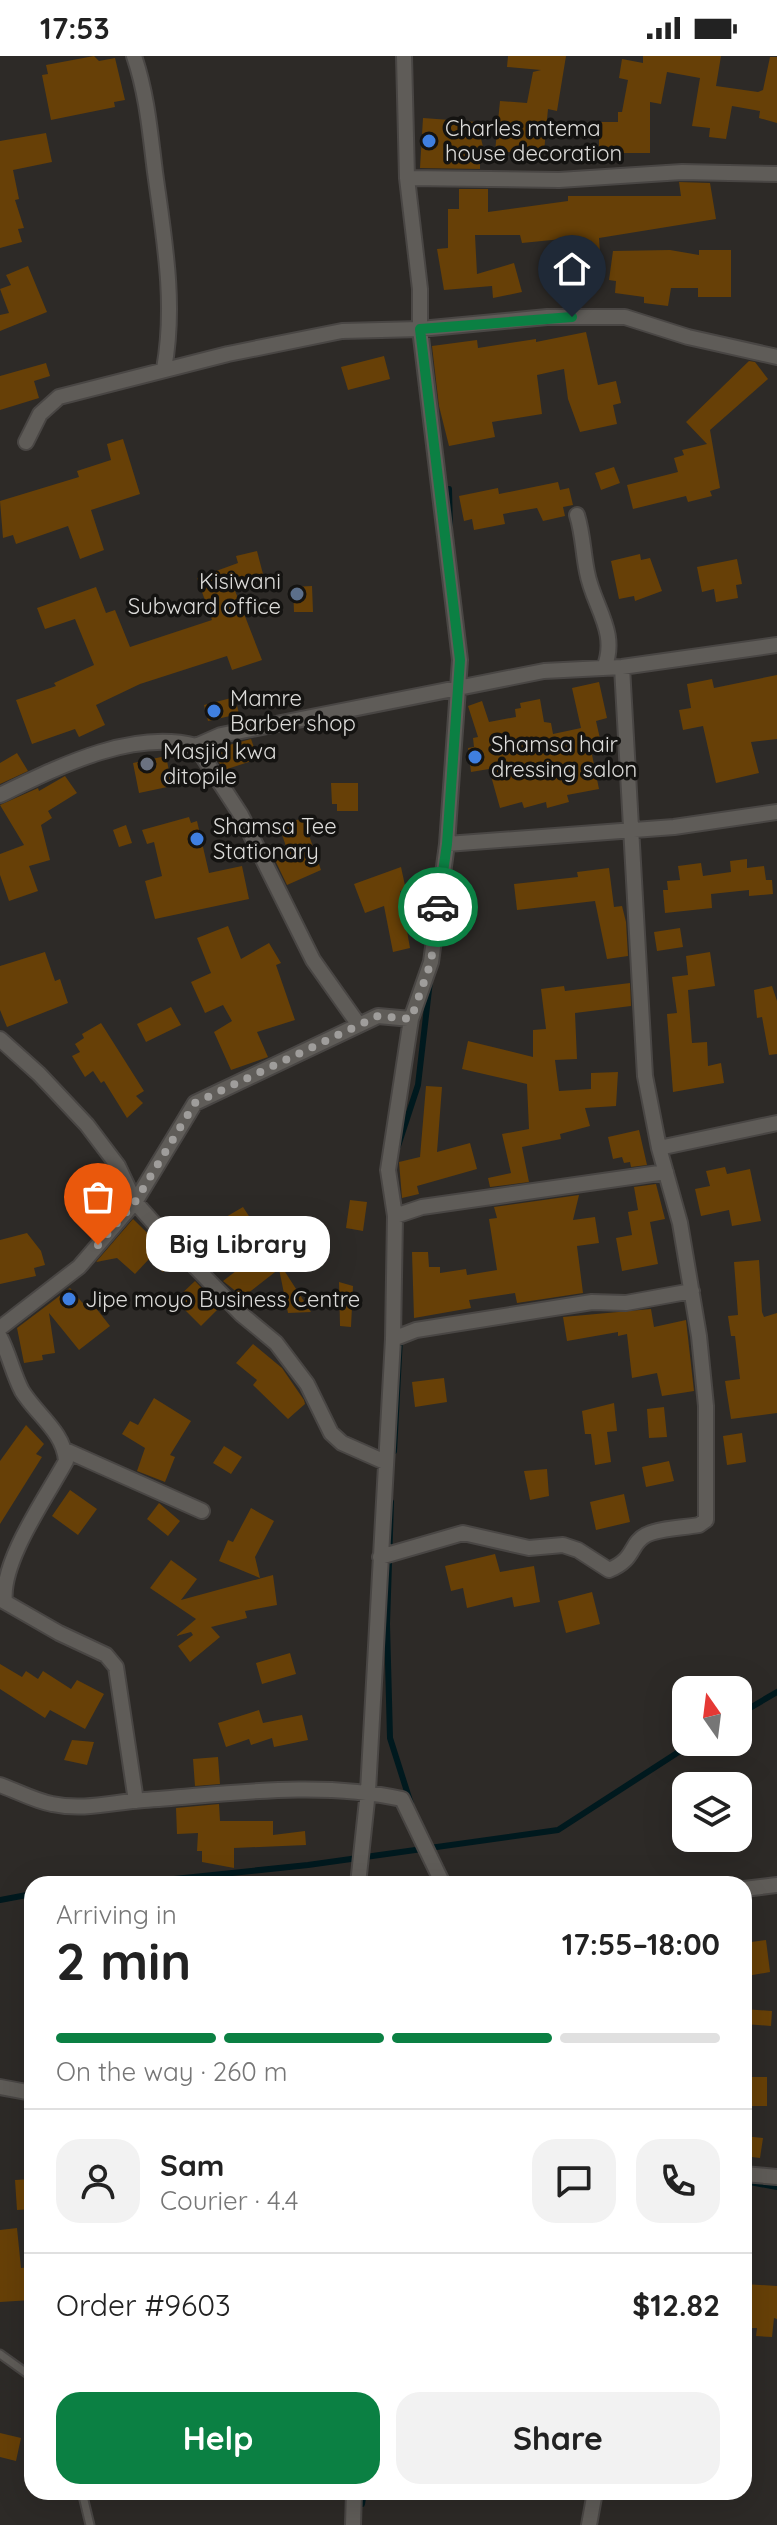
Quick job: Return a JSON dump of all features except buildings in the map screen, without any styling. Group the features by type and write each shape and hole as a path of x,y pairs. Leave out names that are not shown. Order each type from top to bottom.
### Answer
{"street":[{"path":"134,56 145,87 166,252 171,331 164,369"},
{"path":"359,1876 368,1791 393,1339 395,1216 388,1170 411,1019 431,962 447,844 460,660 420,329 420,289 407,178 404,56"},
{"path":"407,178 559,180 682,172 777,174"},
{"path":"26,442 40,414 59,397 164,369 342,331 420,329 547,317 625,317 688,337 777,357"},
{"path":"577,515 590,585 609,637 610,653 604,668"},
{"path":"0,795 57,767 115,750 171,740 196,746 221,735 544,671 622,667 777,645"},
{"path":"380,1557 463,1533 529,1548 563,1545 578,1550 601,1568 609,1570 626,1563 639,1540 648,1533 699,1525 706,1520 706,1406 692,1291 645,1076 622,667"},
{"path":"196,746 241,815 313,960 359,1025"},
{"path":"447,844 632,829 777,812"},
{"path":"0,1328 79,1267 135,1202 195,1103 378,1016 411,1019"},
{"path":"0,1039 87,1125 118,1166 135,1202 241,1314 276,1343 307,1384 331,1433 342,1443 385,1462"},
{"path":"659,1148 777,1123"},
{"path":"395,1216 422,1207 666,1172"},
{"path":"393,1339 416,1330 592,1302 626,1303 692,1291"},
{"path":"0,1337 22,1390 65,1450 202,1511"},
{"path":"65,1450 66,1461 16,1546 2,1585 2,1602 106,1655 116,1667 136,1801"},
{"path":"0,1785 52,1804 97,1807 136,1801 338,1788 368,1791 402,1799 439,1876"},
{"path":"752,1888 777,1885"},
{"path":"0,2087 24,2092"},
{"path":"752,2175 777,2177"},
{"path":"353,2525 354,2500"},
{"path":"589,2525 594,2500"}],"lane":[{"path":"0,2354 24,2371"},
{"path":"84,2500 90,2525"}],"waterway":[{"path":"449,489 450,528"},
{"path":"398,1146 418,1085 430,981"},
{"path":"394,1451 400,1338"},
{"path":"391,1502 387,1624 390,1738 411,1804"},
{"path":"752,1707 777,1692"},
{"path":"203,1876 308,1865 558,1830 672,1756"},
{"path":"0,1900 24,1896"},
{"path":"752,2182 777,2187"},
{"path":"362,2504 363,2500"}],"way so far":[{"path":"98,1245 135,1202 195,1103 378,1016 411,1019 431,962 438,907"}],"place":[{"name":"Charles mtema house decoration","path":"429,141"},
{"name":"Kisiwani Subward office","path":"297,594"},
{"name":"Mamre Barber shop","path":"214,711"},
{"name":"Shamsa hair dressing salon","path":"475,757"},
{"name":"Masjid kwa ditopile","path":"147,764"},
{"name":"Shamsa Tee Stationary","path":"197,839"},
{"name":"Big Library","path":"98,1245"},
{"name":"Jipe moyo Business Centre","path":"69,1299"}],"route":[{"path":"438,907 447,844 460,660 420,329 572,317"}]}
